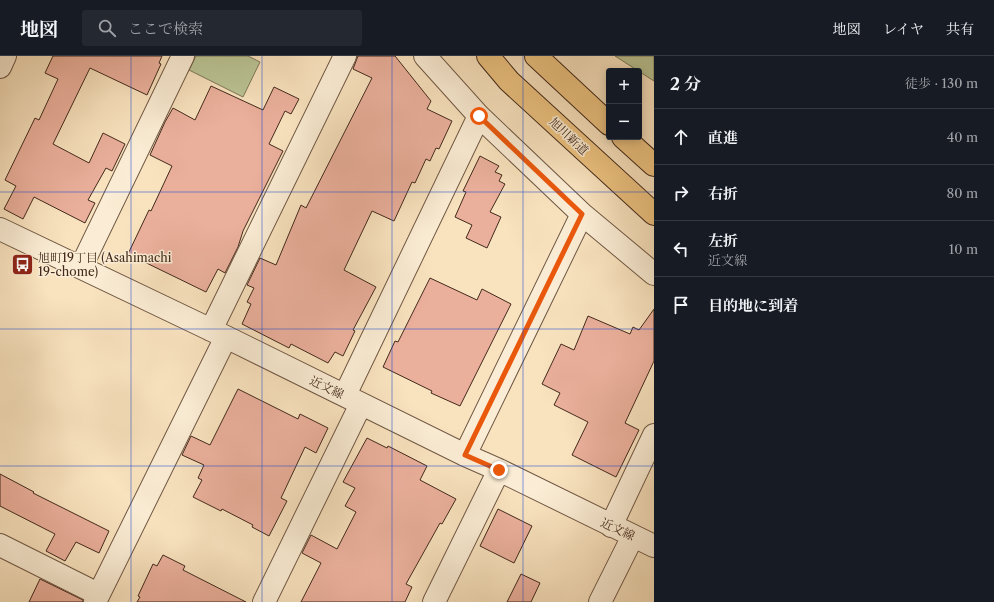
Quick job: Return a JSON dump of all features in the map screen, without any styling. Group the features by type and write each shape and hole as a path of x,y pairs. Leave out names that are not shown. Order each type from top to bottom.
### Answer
{"highway":[{"name":"旭川新道","path":"488,56 509,81 654,214"},
{"path":"536,56 606,121"},
{"path":"626,140 654,165"}],"street":[{"path":"0,67 5,56"},
{"path":"81,268 183,56"},
{"path":"0,545 96,598 219,334 344,56"},
{"path":"425,56 479,116 582,214 654,274"},
{"path":"264,602 479,116"},
{"path":"465,455 582,214"},
{"name":"近文線","path":"0,229 654,546"},
{"path":"611,526 654,436"},
{"path":"434,602 499,470"},
{"path":"600,602 633,536"}],"green space":[{"path":"196,56 248,56 260,62 243,97 189,70"},
{"path":"615,56 654,56 654,81 642,73 642,68 634,68"}],"building":[{"path":"53,56 162,56 159,63 161,64 147,95 90,68 53,144 89,163 103,133 125,144 112,171 106,168 88,200 95,203 85,223 34,197 23,219 4,209 16,186 5,180 35,118 39,120 58,79 45,73"},
{"path":"358,56 395,56 431,101 427,109 452,121 439,149 436,148 430,161 426,159 415,183 412,182 394,221 372,211 344,270 376,287 353,330 355,331 343,356 335,352 328,363 291,344 289,348 242,324 251,304 247,302 254,288 247,285 260,258 276,265 301,205 306,208 372,78 353,69"},
{"path":"211,86 263,110 274,87 299,99 291,114 285,111 269,144 283,151 243,231 238,247 225,273 218,269 206,292 128,254 149,210 151,211 172,166 150,155 165,122 173,108 195,120"},
{"path":"480,156 499,166 495,172 502,175 499,181 505,184 490,212 501,217 487,248 466,238 472,225 455,217 466,192 463,191"},
{"path":"430,278 477,300 482,289 511,304 460,406 431,393 432,391 383,367 395,341 398,342"},
{"path":"654,309 654,361 625,423 639,430 616,477 572,455 588,422 554,405 560,393 542,384 561,344 574,350 588,316 630,334 633,327 639,330"},
{"path":"238,389 298,419 300,414 328,428 316,453 305,447 281,498 287,501 269,536 252,527 253,525 222,509 221,511 193,497 202,480 198,478 204,465 182,455 191,436 210,445"},
{"path":"367,438 387,448 388,446 427,466 420,480 456,499 442,524 440,523 406,584 412,587 405,602 301,602 321,563 302,553 311,535 337,549 356,512 345,506 355,488 343,482"},
{"path":"0,474 34,492 33,493 109,531 99,553 76,542 65,561 46,551 55,534 0,506"},
{"path":"498,509 532,526 514,563 480,546"},
{"path":"163,555 185,566 183,570 246,602 137,602 140,597 138,596 153,564 157,566"},
{"path":"521,574 540,583 531,602 507,602"},
{"path":"40,579 83,600 83,602 29,602"}],"place":[{"name":"旭町19丁目 (Asahimachi 19-chome)","path":"23,264"}],"route":[{"path":"479,116 582,214 465,455 499,470"}]}
